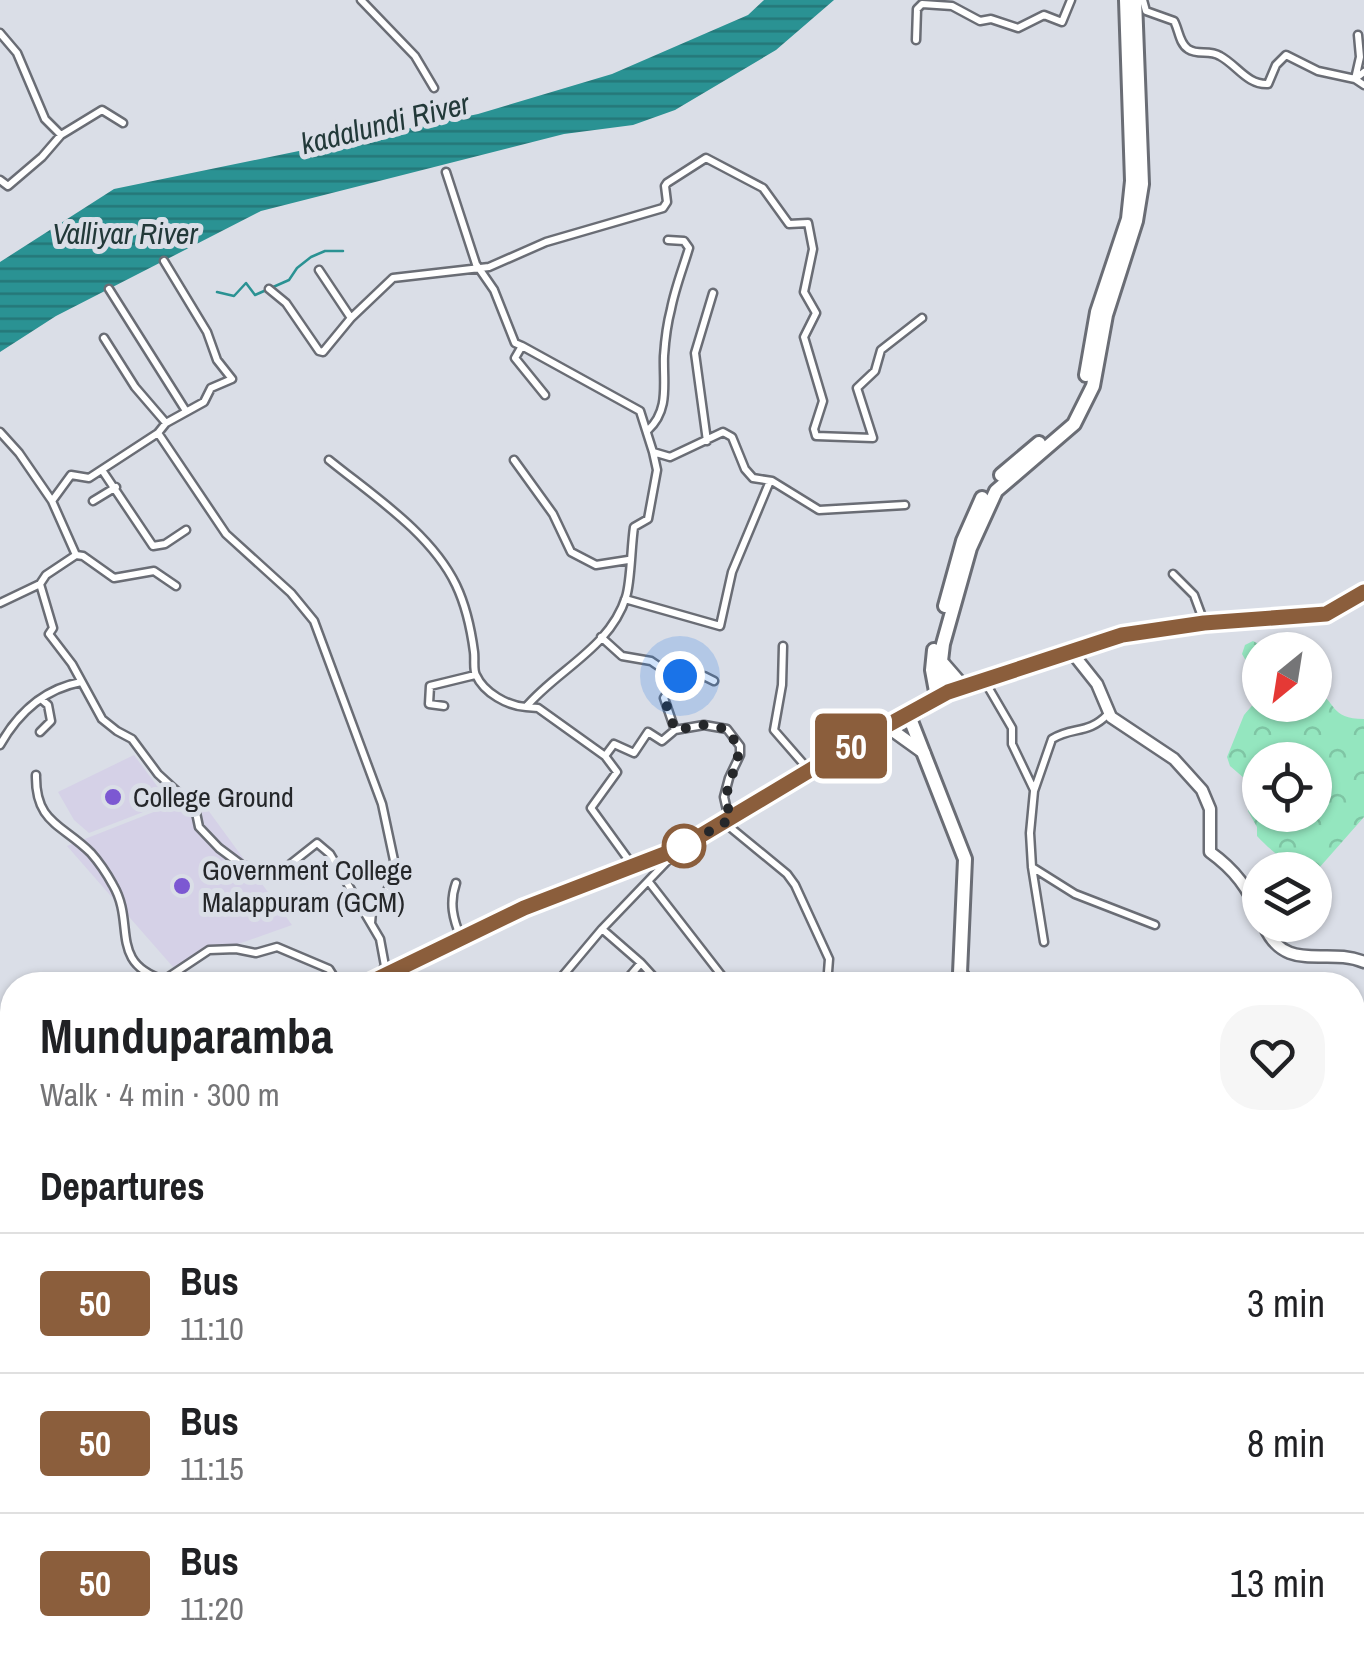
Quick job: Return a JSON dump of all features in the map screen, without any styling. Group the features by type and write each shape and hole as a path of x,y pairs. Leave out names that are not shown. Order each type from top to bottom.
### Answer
{"highway":[{"path":"960,972 965,859 909,716 943,694 933,653 963,540 980,500 990,486 1068,416 1084,384 1097,312 1128,219 1132,181 1126,0"},
{"path":"937,666 970,548 987,505 996,491 1074,424 1093,386 1106,315 1136,222 1142,184 1135,0"}],"main road":[{"path":"923,706 937,666 964,686"},
{"path":"943,694 964,686"},
{"path":"398,972 524,908 680,848 885,725 909,716"},
{"path":"885,725 924,753"}],"street":[{"path":"360,0 416,56 434,88"},
{"path":"916,40 917,9 922,4 952,6 980,21 991,19 1018,28 1044,16 1062,22 1071,0"},
{"path":"1143,0 1146,11 1174,20 1186,48 1220,55 1258,85 1268,84 1276,64 1286,55 1318,71 1355,79 1364,85"},
{"path":"0,33 17,53 44,118 61,135"},
{"path":"1355,79 1360,57 1358,36"},
{"path":"1355,79 1364,72"},
{"path":"0,193 42,158 61,135 102,110 123,123"},
{"path":"269,289 286,303 321,352 394,278 479,269 546,242 663,208 667,202 667,182 701,160 712,159 763,188 789,224 808,223 813,249 804,292 816,312 804,337 822,401 814,429 816,436 873,438 857,388 875,371 882,350 922,318"},
{"path":"446,172 479,269 494,290 515,343 640,411 657,470 648,519 634,527 627,598 592,648 526,708"},
{"path":"0,180 8,186"},
{"path":"648,430 662,409 670,309 690,248 684,242 668,240"},
{"path":"52,501 71,474 89,478 158,433 166,423 204,402 211,388 232,379 164,261"},
{"path":"319,270 351,318"},
{"path":"109,289 186,411"},
{"path":"708,441 695,352 713,293"},
{"path":"104,338 135,387 166,423"},
{"path":"522,346 515,358 545,395"},
{"path":"0,432 52,501 76,554 114,578 154,571 176,586"},
{"path":"654,452 670,457 723,432 729,434 748,473 770,481 819,510 905,505"},
{"path":"158,433 226,534 291,593 314,621 382,804 395,866 386,895 373,901 371,924"},
{"path":"329,460 388,504 455,582 469,620 475,674 499,699 514,707 538,708 605,756 617,772 591,808 634,866"},
{"path":"514,460 553,514 571,552 596,565 628,560"},
{"path":"102,470 153,546 186,530"},
{"path":"627,598 720,626 732,572 770,481"},
{"path":"93,501 116,487"},
{"path":"0,603 40,584 76,554"},
{"path":"1173,574 1194,595 1204,623"},
{"path":"40,584 51,614 53,628 49,634 72,664 102,718 116,732 132,739 158,774 196,808 199,827 243,866 288,866 318,843 330,854 380,939 383,972"},
{"path":"964,686 1122,635 1204,623 1326,614 1364,592"},
{"path":"601,637 622,656 651,661 673,676 704,676 714,681"},
{"path":"783,646 782,685 774,730 809,770"},
{"path":"1070,650 1098,684 1108,714 1174,759 1196,782 1210,809 1210,852 1242,881"},
{"path":"444,706 429,704 430,686 475,674"},
{"path":"675,730 664,698 680,676"},
{"path":"983,680 1012,728 1012,744 1034,791"},
{"path":"0,745 28,706 64,686 81,682"},
{"path":"40,732 51,721 48,705 41,699"},
{"path":"1044,942 1032,867 1034,791 1052,739 1062,732 1084,731 1108,714"},
{"path":"605,756 614,744 634,754 648,732 662,741 675,730 704,725 727,729 740,746 724,797 731,828 788,874 829,959 828,972"},
{"path":"36,775 35,791 44,816 92,854 112,883 120,899 130,959 144,972"},
{"path":"566,972 680,848"},
{"path":"1032,867 1075,894 1156,925"},
{"path":"649,882 718,972"},
{"path":"456,883 452,895 453,920 462,940"},
{"path":"602,930 649,972"},
{"path":"1274,942 1295,954 1364,962"},
{"path":"176,972 209,950 236,949 256,954 277,947 330,972"},
{"path":"634,972 642,963"}],"shaded area":[{"name":"College Ground","path":"134,755 169,802 89,833 74,820 58,792"},
{"name":"Government College Malappuram (GCM)","path":"197,795 292,925 173,967 67,846"}],"green space":[{"path":"1332,705 1345,716 1364,719 1364,817 1332,853 1275,852 1257,832 1332,832 1332,742 1242,742 1242,776 1230,766 1227,757 1242,720 1332,722"}],"water":[{"name":"Valliyar River","path":"764,0 834,0 776,50 675,110 633,125 564,134 261,211 56,316 0,352 0,262 114,189 478,114 612,74 748,15"}],"waterway":[{"path":"217,292 234,296 246,283 255,295 289,280 311,257 325,251 343,251"}],"bus line":[{"name":"50","path":"389,972 524,908 680,848 885,725 909,716 948,692 1122,635 1204,623 1326,614 1364,592"}],"place":[{"name":"College Ground","path":"113,797"},
{"name":"Government College Malappuram (GCM)","path":"182,886"}],"route":[{"path":"680,676 664,698 675,730 704,725 727,729 740,746 724,797 731,819 680,848 684,846"}],"water label":[{"name":"kadalundi River","path":"385,123"}]}
